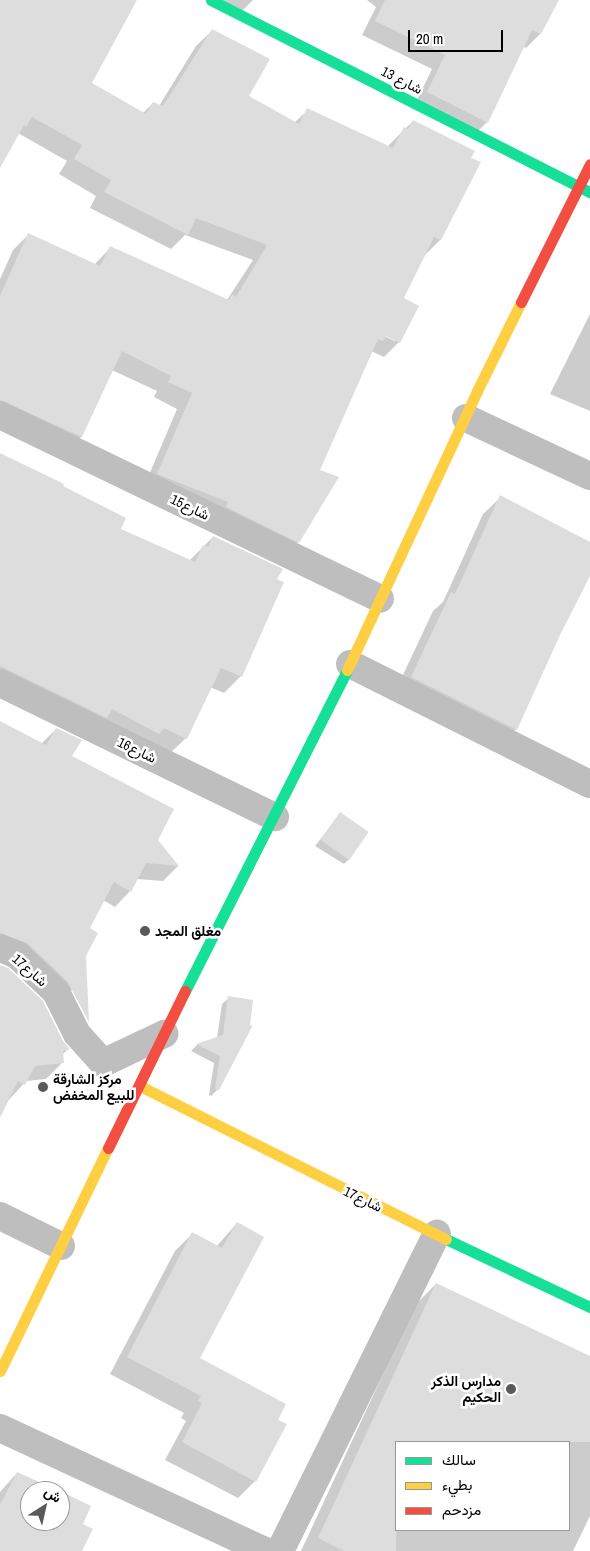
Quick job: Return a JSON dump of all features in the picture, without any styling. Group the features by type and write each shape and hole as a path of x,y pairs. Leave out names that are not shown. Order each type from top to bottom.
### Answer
{"street":[{"name":"شارع 13","path":"211,0 590,192"},
{"path":"0,1371 164,1034 350,664 466,418 590,164"},
{"name":"شارع15","path":"0,415 380,599"},
{"path":"466,418 590,476"},
{"path":"350,664 590,784"},
{"name":"شارع16","path":"0,683 274,817"},
{"name":"شارع17","path":"0,948 17,955 56,992 77,1034 102,1063 164,1034"},
{"name":"شارع17","path":"140,1086 252,1144 590,1306"},
{"path":"0,1216 61,1246"},
{"path":"280,1551 437,1234"},
{"path":"0,1428 266,1551"}],"building":[{"path":"0,0 137,0 92,83 146,114 153,102 163,106 212,29 270,59 249,96 299,124 307,108 393,148 404,127 408,129 413,120 475,151 471,158 481,162 441,240 434,237 404,298 419,306 400,343 386,336 383,341 378,339 320,470 339,477 299,543 226,507 228,502 157,474 192,393 168,382 171,376 122,351 82,437 0,400 0,296 28,233 100,266 110,246 229,300 232,294 236,297 267,245 196,218 188,235 104,192 111,180 74,159 82,145 32,117 26,127 24,125 0,168"},
{"path":"385,0 559,0 541,34 532,30 488,123 427,92 445,55 375,21"},
{"path":"0,453 64,484 63,486 126,518 121,529 195,562 203,545 208,547 213,536 283,569 277,579 284,582 242,677 221,668 187,739 164,728 159,734 112,709 107,718 0,666"},
{"path":"500,495 590,542 590,576 560,635 517,730 411,677 451,592 455,594"},
{"path":"0,721 46,745 56,728 82,740 72,756 174,809 158,840 179,866 146,863 131,892 114,882 90,928 98,933 86,956 89,1022 67,981 27,943 0,933"},
{"path":"340,812 369,832 349,860 320,840"},
{"path":"0,965 8,968 43,1001 63,1041 70,1049 63,1051 64,1063 35,1066 25,1085 18,1081 0,1118"},
{"path":"228,996 253,1000 250,1026 253,1025 219,1090 215,1089 220,1056 196,1044 223,1035"},
{"path":"237,1222 264,1237 200,1358 286,1404 278,1420 287,1424 256,1482 182,1442 202,1403 198,1401 201,1396 127,1357 192,1232 222,1248"},
{"path":"436,1283 590,1356 590,1442 395,1441 396,1551 344,1551 318,1538"},
{"path":"17,1472 37,1481 20,1481 20,1531 70,1531 70,1496 91,1506 83,1524 93,1529 82,1551 0,1551 0,1505"}],"traffic: fast":[{"path":"211,0 590,192"},
{"path":"185,991 347,670"},
{"path":"446,1239 590,1307"}],"traffic: slow":[{"path":"347,670 477,391 521,302"},
{"path":"140,1086 446,1239"},
{"path":"0,1371 108,1148"}],"traffic: jam":[{"path":"521,302 590,164"},
{"path":"108,1148 185,991"}],"place":[{"name":"مغلق المجد","path":"145,931"},
{"name":"مركز الشارقة للبيع المخفض","path":"43,1087"},
{"name":"مدارس الذكر الحكيم","path":"511,1389"}]}
